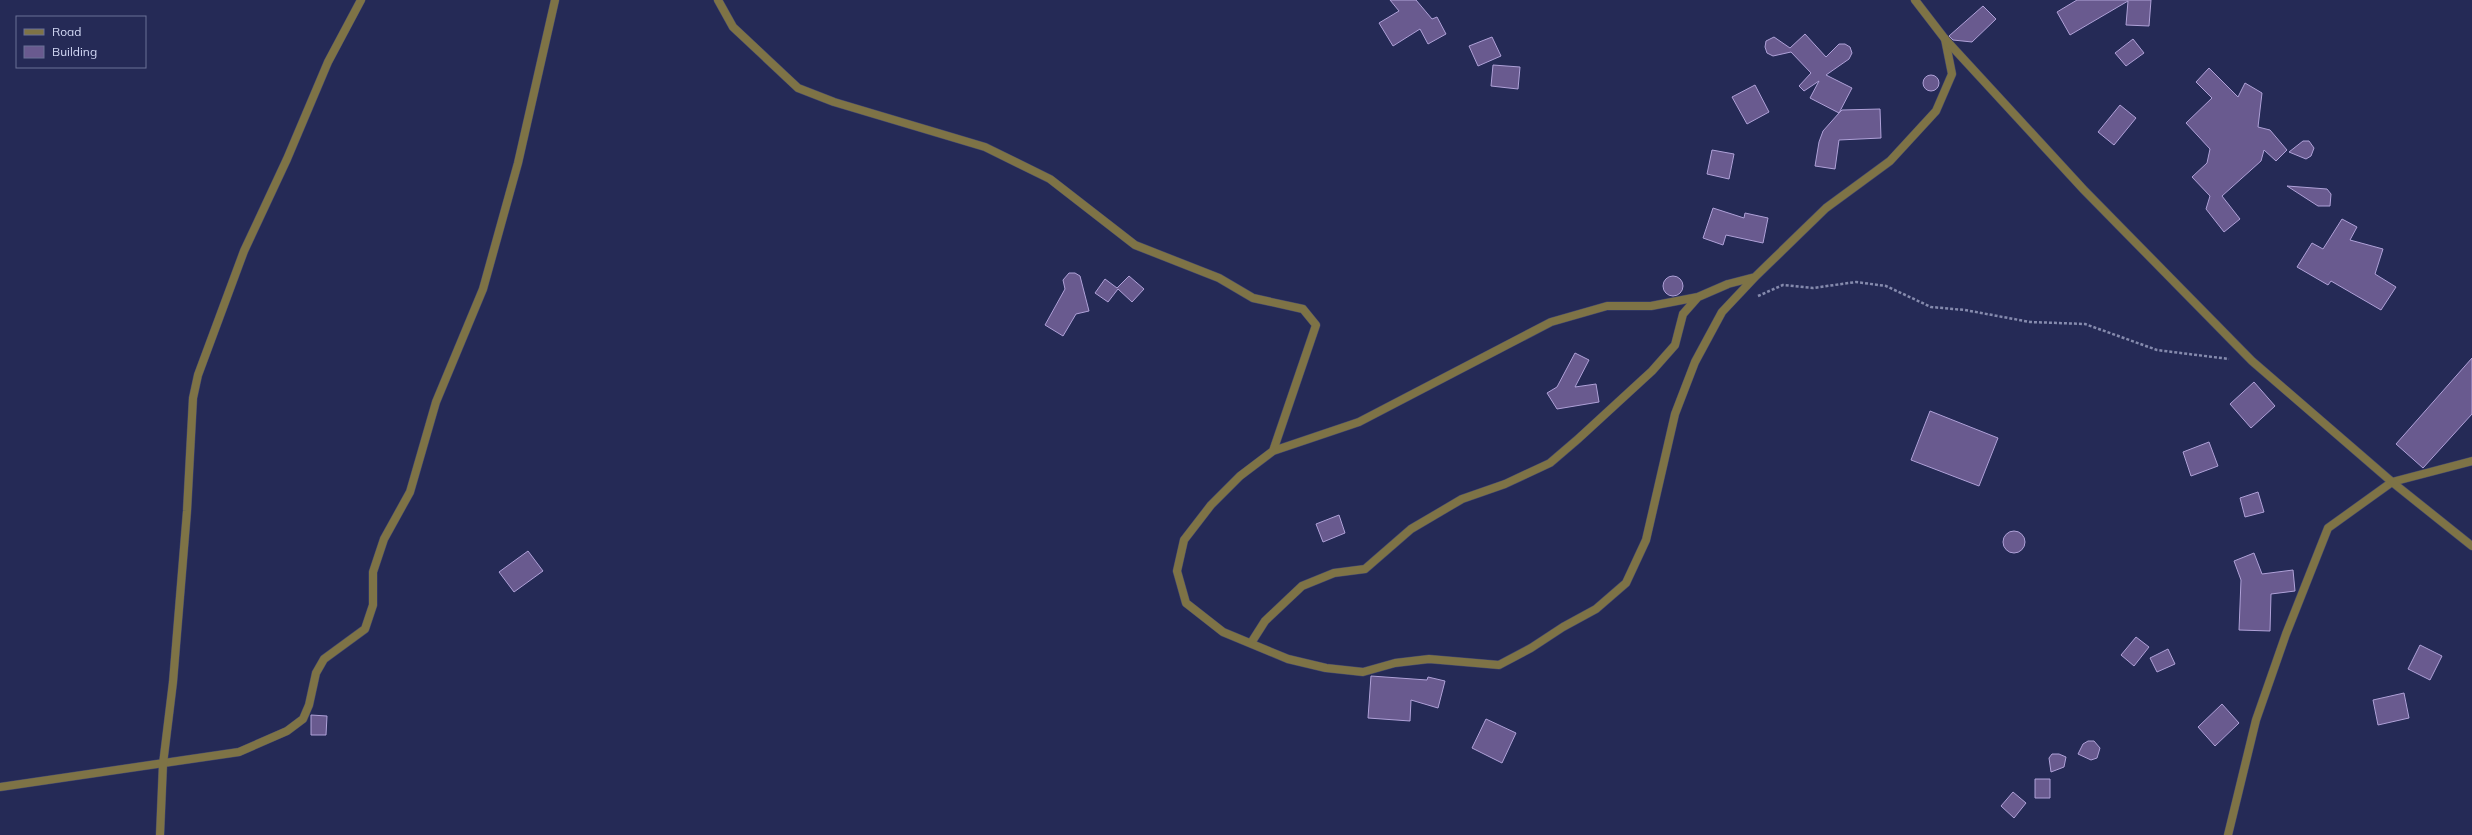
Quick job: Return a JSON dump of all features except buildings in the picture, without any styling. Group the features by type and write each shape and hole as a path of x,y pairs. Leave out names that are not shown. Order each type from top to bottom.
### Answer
{"street":[{"path":"160,835 163,764 177,628 193,398 198,375 244,251 287,159 328,62 361,0"},
{"path":"0,787 239,752 287,731 303,719 309,705 316,673 324,659 365,629 373,605 373,572 384,539 410,492 436,402 483,289 518,163 555,0"},
{"path":"718,0 733,26 798,88 834,102 985,147 1050,179 1135,245 1219,278 1253,298 1303,309 1316,325 1273,451"},
{"path":"1915,0 1945,39 2084,190 2252,361 2392,482 2472,546"},
{"path":"1755,277 1728,284 1698,297 1651,306 1607,306 1551,322 1359,422 1273,451 1240,476 1211,504 1184,540 1177,571 1186,603 1223,632 1288,659 1326,668 1363,672 1395,663 1429,659 1500,665 1596,609 1626,583 1646,540 1675,414 1695,362 1722,312 1755,277 1826,208 1890,161 1936,111 1952,74 1945,39"},
{"path":"1251,643 1265,621 1302,586 1334,573 1365,569 1411,529 1462,499 1505,484 1550,464 1652,371 1675,345 1683,314 1698,297"},
{"path":"2228,835 2256,720 2286,634 2328,528 2392,482 2472,461"}],"path":[{"path":"1756,297 1783,285 1813,288 1856,282 1886,286 1931,307 1965,310 2030,322 2085,324 2157,350 2252,361"}]}
